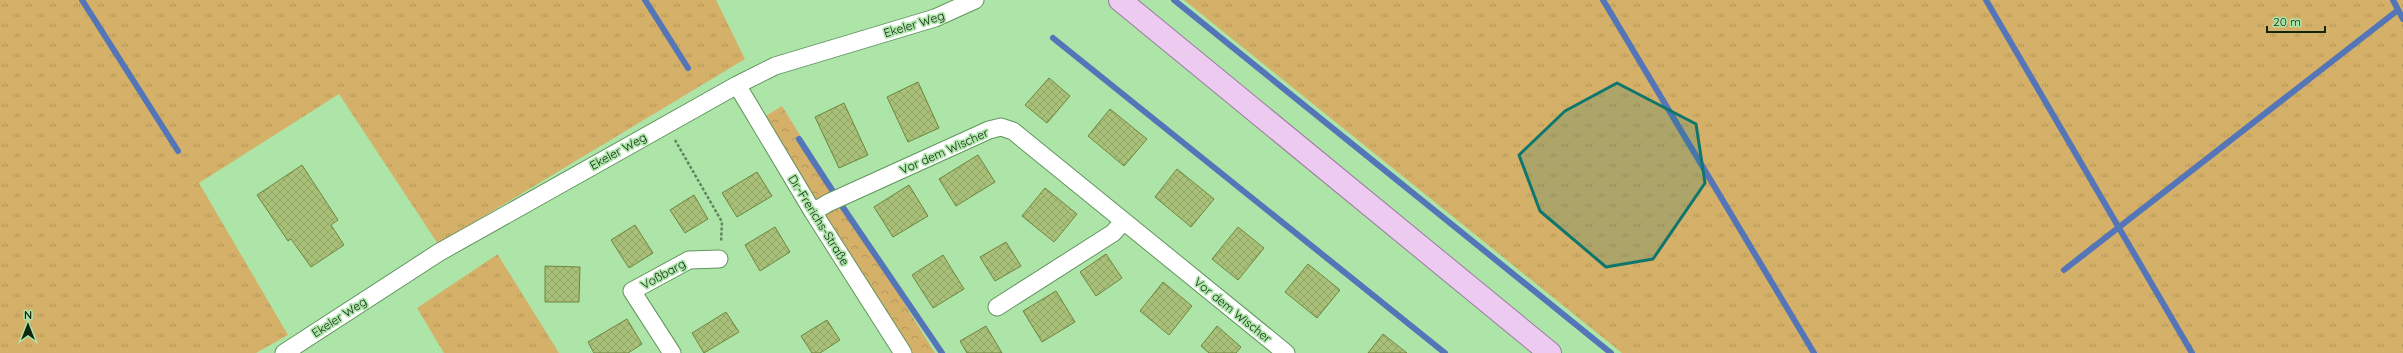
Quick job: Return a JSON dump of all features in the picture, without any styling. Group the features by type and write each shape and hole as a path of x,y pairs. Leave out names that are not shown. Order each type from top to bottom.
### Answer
{"main road":[{"path":"1120,0 1550,353"}],"street":[{"name":"Ekeler Weg","path":"284,353 438,253 737,85 775,66 935,18 975,0"},
{"name":"Dr.-Frerichs-Straße","path":"737,85 813,212 902,353"},
{"name":"Vor dem Wischer","path":"813,212 828,203 968,139 1001,127 1013,132 1286,353"},
{"path":"997,306 1113,233 1124,222"},
{"name":"Voßbarg","path":"672,353 632,291 689,260 720,259"}],"path":[{"path":"675,140 722,222 720,259"}],"highlighted area":[{"path":"1617,83 1696,124 1705,183 1653,259 1606,267 1540,211 1519,155 1565,111"}],"green space":[{"path":"0,0 716,0 745,59 438,244 339,94 199,183 288,335 256,353 0,353"},
{"path":"1184,0 2403,0 2403,353 1622,353"},
{"path":"782,106 935,353 910,353 764,117"},
{"path":"498,254 559,353 444,353 417,308"}],"building":[{"path":"1049,78 1070,96 1047,123 1025,105"},
{"path":"918,82 939,128 908,142 887,97"},
{"path":"844,103 868,155 839,168 815,117"},
{"path":"1110,109 1147,139 1124,166 1088,136"},
{"path":"978,155 995,182 956,206 939,179"},
{"path":"302,165 338,220 331,225 344,245 311,267 291,239 288,241 257,195"},
{"path":"1177,169 1214,199 1191,227 1155,197"},
{"path":"757,172 772,196 737,217 722,193"},
{"path":"909,185 928,216 893,237 874,207"},
{"path":"1045,188 1077,214 1054,242 1022,216"},
{"path":"694,195 708,219 685,233 670,210"},
{"path":"635,225 653,253 629,268 611,240"},
{"path":"775,227 790,252 760,271 745,245"},
{"path":"1238,227 1264,248 1238,280 1212,259"},
{"path":"1006,242 1021,266 995,281 980,257"},
{"path":"1106,254 1122,278 1096,296 1080,272"},
{"path":"943,255 964,289 933,308 912,275"},
{"path":"1308,264 1340,290 1317,318 1285,292"},
{"path":"545,266 580,267 579,302 545,302"},
{"path":"1163,282 1192,306 1169,335 1140,311"},
{"path":"1056,291 1075,322 1042,342 1023,311"},
{"path":"726,312 739,332 704,353 692,333"},
{"path":"627,319 642,344 628,353 594,353 588,342"},
{"path":"827,320 840,340 820,353 812,353 801,336"},
{"path":"986,326 1002,353 967,353 960,341"},
{"path":"1217,326 1241,347 1236,353 1209,353 1201,346"},
{"path":"1383,334 1407,353 1368,353"}],"waterway":[{"path":"82,0 178,151"},
{"path":"645,0 688,68"},
{"path":"1174,0 1611,353"},
{"path":"1603,0 1814,353"},
{"path":"1986,0 2192,353"},
{"path":"2393,0 2403,19"},
{"path":"2064,270 2398,10"},
{"path":"1053,38 1445,353"},
{"path":"799,139 834,193"},
{"path":"840,203 942,353"}]}
